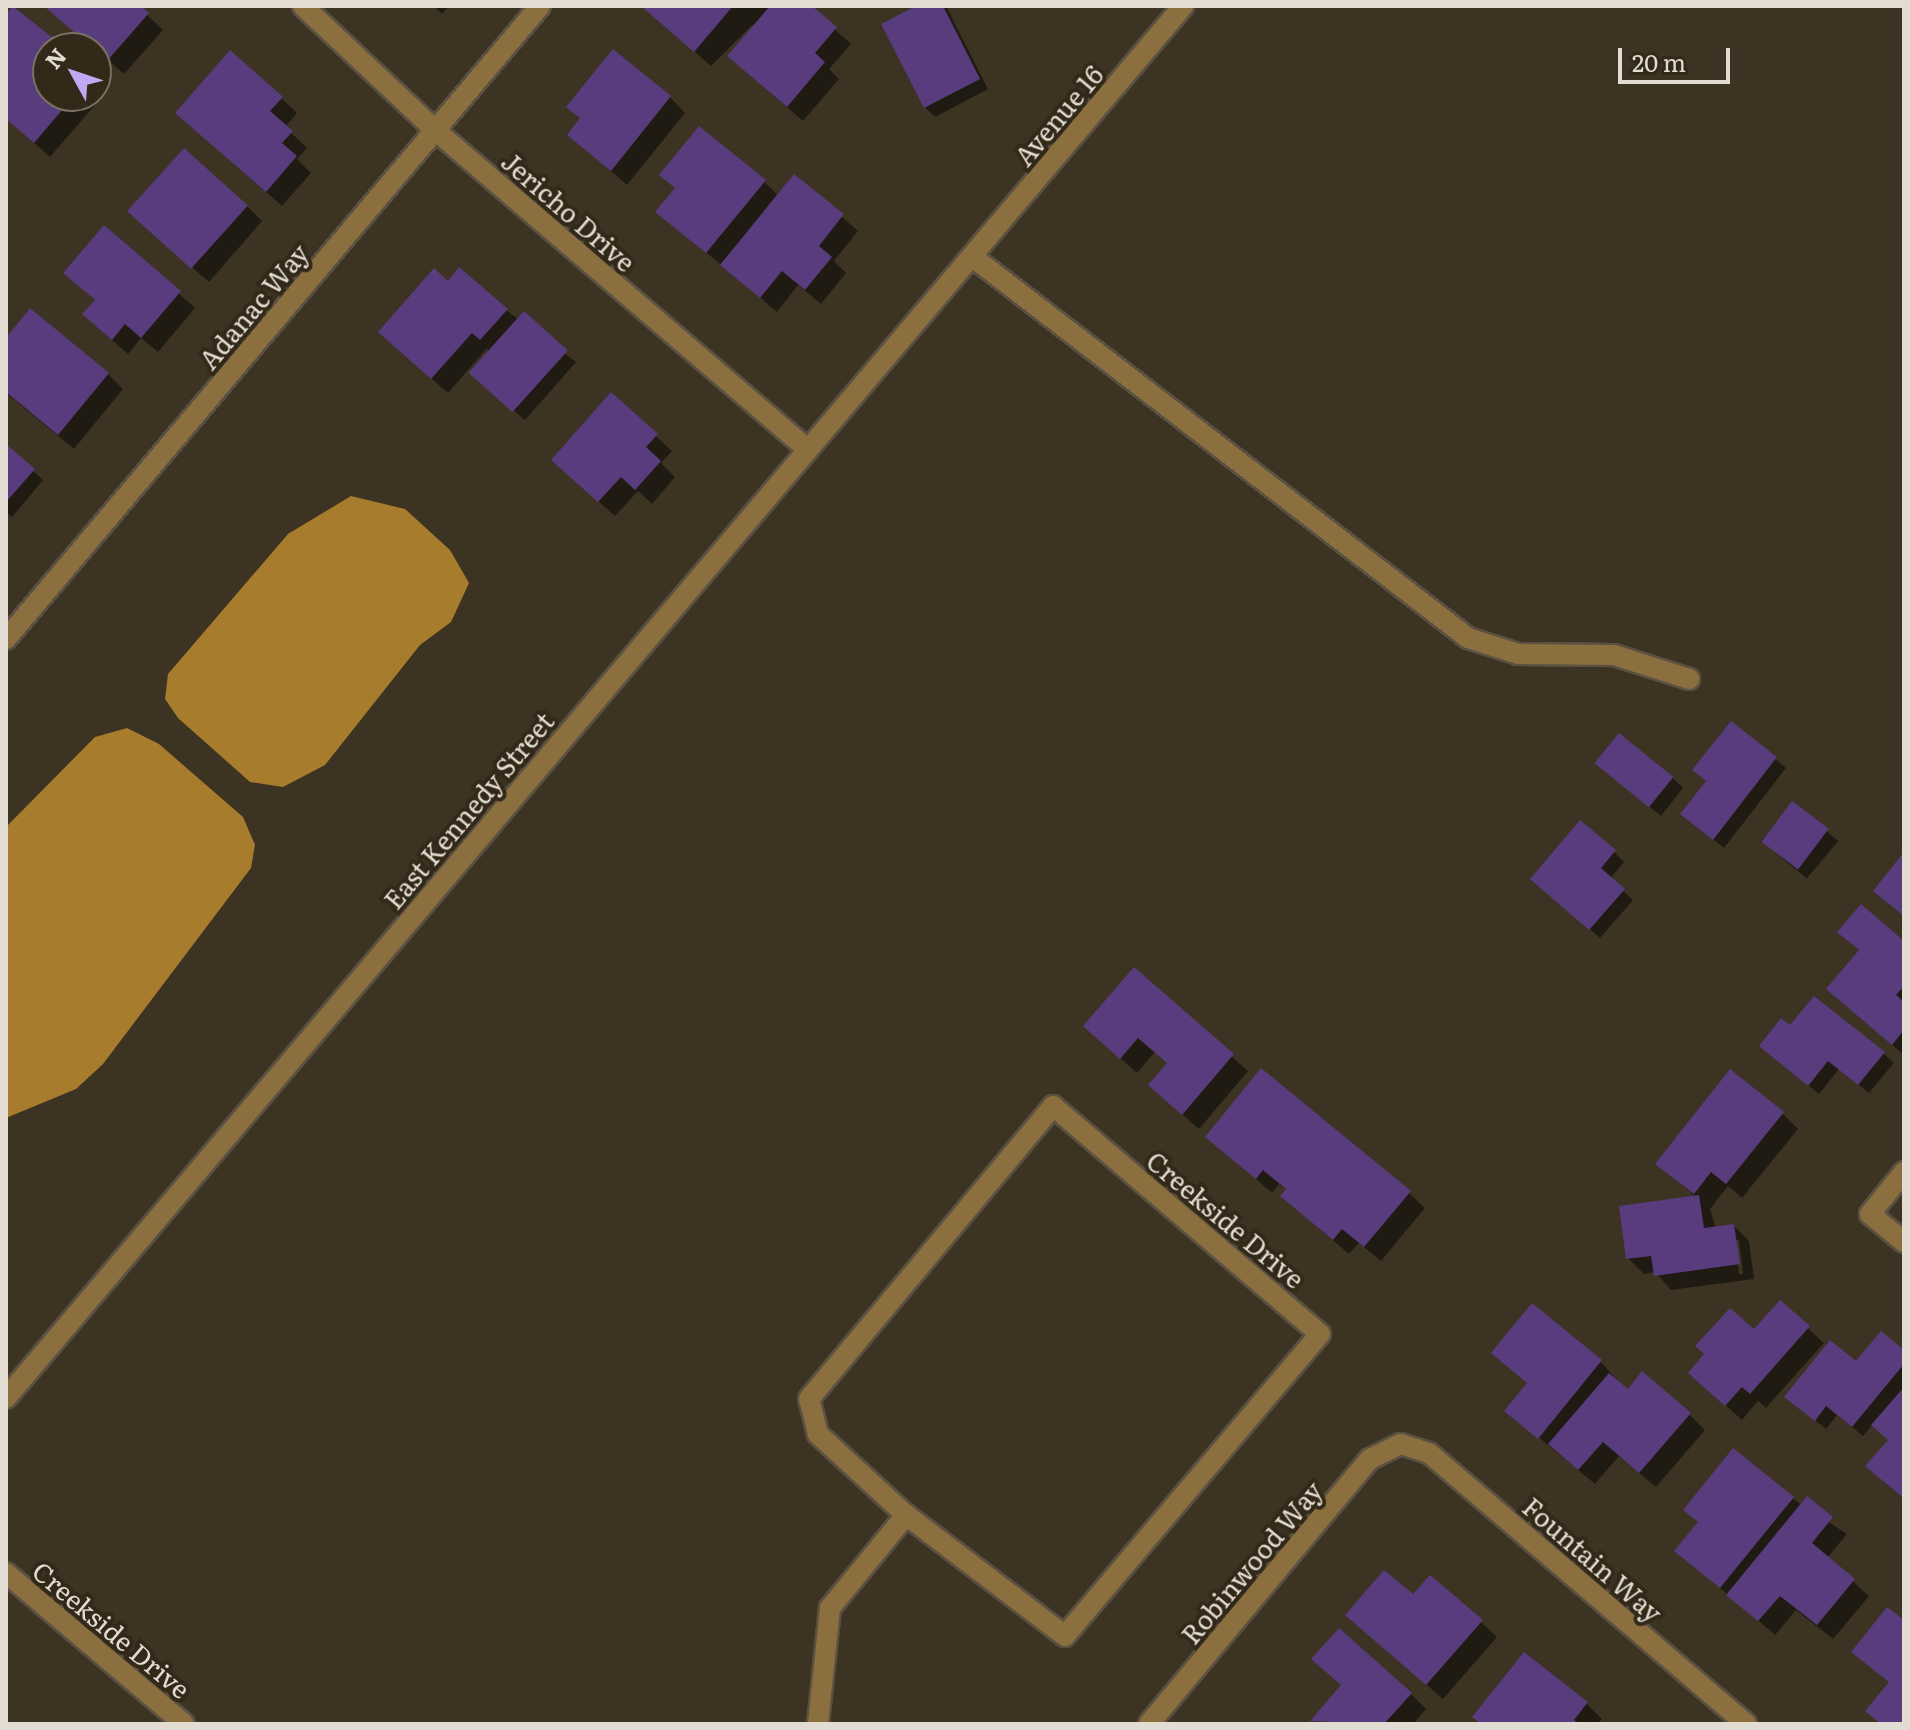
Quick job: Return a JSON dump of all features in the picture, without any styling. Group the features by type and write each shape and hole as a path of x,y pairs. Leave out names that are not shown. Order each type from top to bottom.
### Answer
{"street":[{"name":"Jericho Drive","path":"303,6 435,130 807,449"},
{"name":"Adanac Way","path":"6,639 540,6"},
{"name":"Avenue 16","path":"974,258 1183,6"},
{"name":"East Kennedy Street","path":"6,1398 807,449 974,258"},
{"path":"974,258 1468,638 1518,654 1614,655 1689,679"},
{"name":"Creekside Drive","path":"1053,1106 1320,1334 1065,1636 906,1515 818,1434 809,1399 1053,1106"},
{"path":"1904,1172 1870,1214 1904,1242"},
{"name":"Fountain Way","path":"1401,1444 1429,1453 1738,1722"},
{"name":"Robinwood Way","path":"1149,1724 1370,1459 1401,1444"},
{"path":"818,1724 830,1608 906,1515"},
{"name":"Creekside Drive","path":"6,1573 184,1724"}],"shaded area":[{"path":"351,496 405,509 450,550 469,583 451,622 420,645 325,765 283,787 250,782 178,718 165,699 168,674 288,534"},
{"path":"127,728 159,744 243,817 255,845 251,868 103,1064 76,1089 6,1118 6,827 95,737"}],"building":[{"path":"13,6 45,32 32,32 32,112 60,112 34,143 6,119 6,14"},
{"path":"44,6 141,6 149,13 112,55 112,32 74,32"},
{"path":"641,6 733,6 694,52"},
{"path":"770,6 812,6 837,27 815,53 825,62 787,107 727,56"},
{"path":"916,6 943,6 980,79 924,108 881,24"},
{"path":"613,49 671,96 611,171 567,135 580,118 566,107"},
{"path":"230,50 283,97 270,111 293,131 282,143 297,156 266,192 175,113"},
{"path":"699,126 766,180 706,253 655,212 675,188 659,175"},
{"path":"184,148 248,206 191,269 127,211"},
{"path":"794,174 844,214 819,246 832,257 805,290 782,271 760,298 720,265"},
{"path":"104,225 181,291 141,338 125,324 112,340 82,314 95,300 63,273"},
{"path":"459,267 508,309 480,340 472,333 431,379 378,332 434,268 448,281"},
{"path":"30,308 109,373 58,435 6,392 6,338"},
{"path":"524,311 568,350 512,412 468,373"},
{"path":"611,392 658,434 646,447 661,461 635,490 621,477 598,502 551,460"},
{"path":"6,444 35,469 6,502"},
{"path":"1731,721 1777,757 1713,840 1680,814 1706,781 1692,770"},
{"path":"1619,733 1673,777 1649,807 1594,763"},
{"path":"1792,801 1829,829 1798,869 1761,842"},
{"path":"1580,820 1616,850 1601,868 1625,889 1589,930 1530,879"},
{"path":"1904,852 1904,916 1873,891"},
{"path":"1861,904 1904,941 1904,986 1896,995 1904,1002 1904,1030 1892,1045 1826,989 1859,950 1837,932"},
{"path":"1134,967 1234,1054 1182,1115 1148,1085 1167,1063 1138,1038 1120,1059 1083,1026"},
{"path":"1814,996 1885,1052 1858,1085 1828,1061 1808,1086 1759,1046 1781,1018 1790,1025"},
{"path":"1261,1068 1411,1191 1364,1247 1342,1229 1333,1240 1280,1196 1286,1189 1263,1170 1256,1179 1205,1137"},
{"path":"1730,1069 1784,1112 1726,1184 1711,1172 1694,1194 1655,1164"},
{"path":"1699,1195 1704,1228 1734,1224 1740,1264 1654,1276 1651,1256 1626,1259 1619,1206"},
{"path":"1780,1300 1810,1326 1750,1394 1742,1387 1725,1406 1688,1373 1704,1354 1695,1346 1730,1308 1754,1329"},
{"path":"1532,1303 1602,1360 1538,1439 1504,1411 1527,1383 1491,1353"},
{"path":"1881,1331 1904,1350 1904,1364 1852,1427 1826,1406 1815,1421 1784,1397 1830,1340 1856,1361"},
{"path":"1642,1371 1691,1413 1639,1473 1603,1442 1578,1470 1548,1444 1609,1373 1628,1389"},
{"path":"1904,1387 1902,1497 1865,1466 1888,1440 1871,1425"},
{"path":"1733,1448 1794,1497 1720,1588 1674,1551 1698,1522 1683,1510"},
{"path":"1807,1496 1833,1517 1812,1543 1855,1579 1817,1625 1780,1596 1758,1621 1726,1595"},
{"path":"1384,1570 1413,1594 1430,1575 1483,1620 1426,1685 1345,1615"},
{"path":"1887,1607 1904,1620 1904,1724 1881,1724 1865,1711 1889,1682 1851,1652"},
{"path":"1339,1628 1412,1693 1384,1724 1310,1721 1341,1685 1311,1659"},
{"path":"1524,1652 1588,1702 1574,1720 1579,1724 1481,1724 1472,1717"}]}
